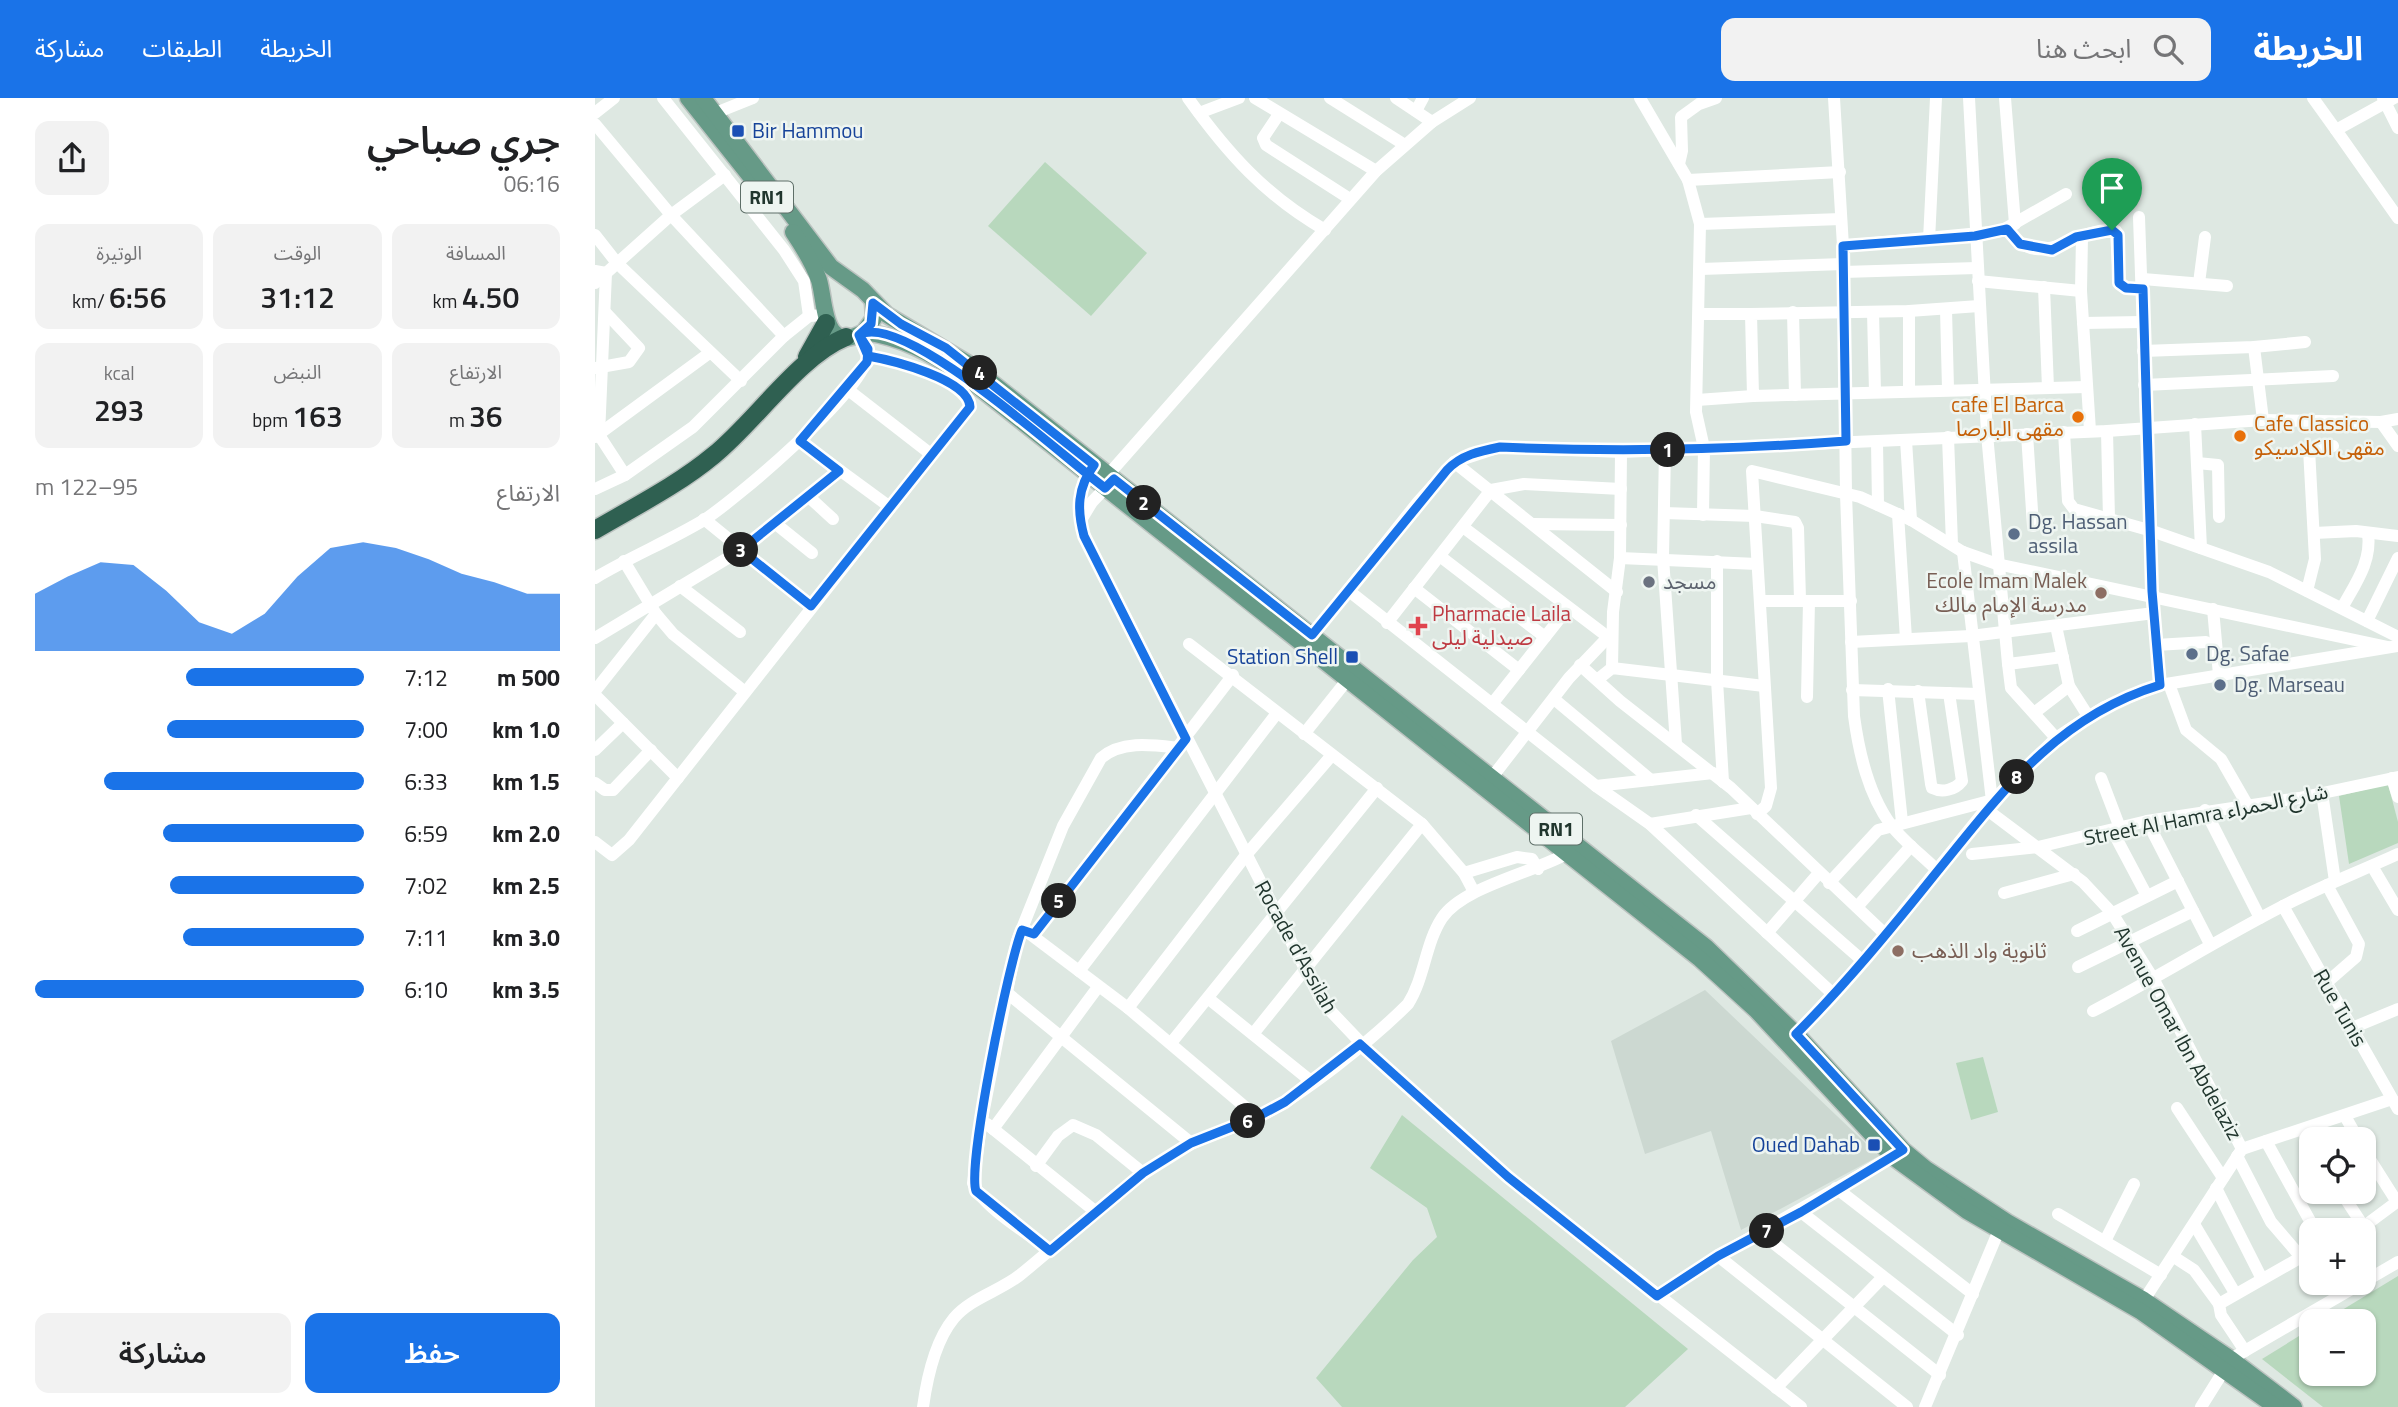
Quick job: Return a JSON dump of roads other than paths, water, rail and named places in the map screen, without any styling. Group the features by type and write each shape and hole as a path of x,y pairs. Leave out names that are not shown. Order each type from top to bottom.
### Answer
{"highway":[{"path":"794,375 821,315"},
{"path":"595,530 714,456 794,375 834,342 856,335"}],"main road":[{"name":"RN1","path":"688,98 710,115 823,257 855,287 863,290 873,303 901,324 946,348 1348,678 1575,850"},
{"name":"RN1","path":"703,98 710,115 799,242 818,277 821,315 838,335 888,335 933,355 1101,476 1493,776 1791,1038 1898,1153 1966,1211 2234,1362 2276,1407"},
{"path":"821,315 832,293 847,286 855,287"},
{"path":"856,335 874,318 873,303"},
{"name":"RN1","path":"1898,1153 1989,1211 2144,1300 2294,1407"}],"street":[{"path":"595,113 614,98"},
{"path":"595,489 625,475 693,427 785,336 821,315 770,228 663,98"},
{"path":"710,115 736,101 753,98"},
{"path":"1188,98 1257,182 1290,210 1325,230"},
{"path":"1199,113 1239,98"},
{"path":"1255,98 1376,171"},
{"path":"1330,98 1405,145"},
{"path":"1396,98 1432,122"},
{"path":"1416,111 1423,98"},
{"path":"1081,520 1101,476 1325,230 1350,199 1376,171 1432,122 1470,98"},
{"path":"1640,98 1688,180 1700,224 1697,400 1698,425 1704,448 1703,515"},
{"path":"1679,164 1682,151 1681,117 1699,104 1716,98"},
{"path":"1834,98 1843,246 1852,690 1859,747 1872,791 1911,846 1938,871"},
{"path":"1929,240 1936,98"},
{"path":"1969,98 1987,434 1997,564 2011,688 2056,738"},
{"path":"2005,98 2011,227 2020,244 2052,250 2082,236 2116,232 2119,283 2126,288 2143,284 2199,283 2227,286"},
{"path":"2313,98 2396,212"},
{"path":"2336,130 2387,100 2398,128"},
{"path":"1279,114 1263,138 1266,145 1350,199"},
{"path":"595,124 671,215 785,336"},
{"path":"1688,180 1840,172"},
{"path":"595,283 600,272 617,263 671,215 725,175"},
{"path":"1843,246 1975,236 2011,227 2066,194"},
{"path":"2139,216 2156,645 2165,684 2186,730 2226,765 2248,806"},
{"path":"1700,224 1842,219"},
{"path":"595,235 617,263 708,354 740,381"},
{"path":"2082,236 2081,291 2090,430"},
{"path":"2199,283 2205,237"},
{"path":"1701,269 1843,268 1977,274 2081,291"},
{"path":"600,272 606,313 598,368 597,436 625,475"},
{"path":"2044,287 2048,388"},
{"path":"1700,314 1909,312 1979,306"},
{"path":"1946,309 1948,389"},
{"path":"1793,312 1795,395"},
{"path":"1873,312 1875,392"},
{"path":"1909,312 1909,391"},
{"path":"598,368 629,362 639,348 606,313"},
{"path":"1751,314 1753,396"},
{"path":"2083,323 2142,322"},
{"path":"595,842 608,854 618,853 970,407 968,399 913,365 868,356 856,335"},
{"path":"2143,351 2254,347 2305,342"},
{"path":"2254,347 2263,420"},
{"path":"597,436 708,354"},
{"path":"595,578 704,519 800,441 847,389 868,356"},
{"path":"2144,385 2333,376"},
{"path":"1697,400 1846,392 2087,387"},
{"path":"847,389 932,454"},
{"path":"1312,635 1417,502 1454,462 1500,447 1621,452 1846,441 1877,442 2263,420 2381,422 2398,419"},
{"path":"2381,422 2398,446"},
{"path":"2195,424 2201,548"},
{"path":"2107,430 2109,519"},
{"path":"2064,432 2069,506 2152,531 2269,572 2398,637"},
{"path":"2027,434 2033,526"},
{"path":"1948,437 1957,548 1971,636 1990,803"},
{"path":"1906,439 1911,520"},
{"path":"800,441 890,507"},
{"path":"1877,442 1878,505"},
{"path":"2307,591 2315,559 2309,449 2333,446"},
{"path":"1665,450 1663,558 1676,744"},
{"path":"1612,668 1610,635 1620,558 1621,452"},
{"path":"1454,462 1617,592"},
{"path":"2197,463 2218,465 2224,517 2199,518"},
{"path":"595,638 652,608 680,586 741,550 839,471"},
{"path":"1650,824 1696,815 1754,811 1766,806 1771,788 1752,471 1846,494 1878,505 1911,520 1957,548 1997,564 2393,646"},
{"name":"Rocade d'Assilah","path":"1101,476 1078,505 1084,536 1182,744 1216,797 1322,1002 1360,1044 1508,1177 1801,1407"},
{"path":"1387,623 1491,490 1524,484 1621,489"},
{"path":"809,497 834,519"},
{"path":"1664,513 1755,516 1795,522 1798,528 1805,600 1807,697"},
{"path":"1898,514 1906,639"},
{"path":"704,519 811,606"},
{"path":"776,524 812,554"},
{"path":"1533,524 1621,525"},
{"path":"1463,527 1568,608 1610,635"},
{"path":"2314,533 2398,536"},
{"path":"2341,608 2366,562 2370,550 2368,533"},
{"path":"1441,557 1545,637"},
{"path":"1620,558 1757,564"},
{"path":"2367,621 2398,558"},
{"path":"624,561 652,608 684,645 745,692"},
{"path":"1717,561 1718,778"},
{"path":"680,586 740,632"},
{"path":"1414,588 1519,670"},
{"path":"1349,591 1596,786 1650,824 1833,994"},
{"path":"1760,601 1851,601"},
{"path":"652,608 595,693 678,778"},
{"path":"1492,704 1568,608"},
{"path":"2213,608 2219,676"},
{"path":"1851,642 2004,633 2154,613"},
{"path":"2056,626 2069,686 2088,716"},
{"path":"1493,776 1529,734 1580,665 1610,635"},
{"path":"2156,645 2206,642"},
{"path":"1189,645 1233,675 1277,713 1422,824 1464,873 1474,892"},
{"path":"1791,1038 1863,961 1990,803 2056,738 2088,716 2120,699 2165,684 2393,646"},
{"path":"2008,664 2063,657"},
{"path":"1580,665 1718,778 1885,934"},
{"path":"1597,681 1612,668 1765,686"},
{"path":"1028,932 1182,744 1233,675"},
{"path":"1304,734 1348,678"},
{"path":"2034,713 2069,686"},
{"path":"1852,690 1888,689 1978,694"},
{"path":"1888,689 1896,823"},
{"path":"1918,691 1931,784 1938,790 1953,789 1962,781 1949,693"},
{"path":"1554,699 1651,780"},
{"path":"1079,971 1216,797 1277,713"},
{"path":"595,750 623,723"},
{"path":"1050,1251 976,1191 973,1174 1006,992 1063,826 1101,758 1108,752 1130,747 1182,744"},
{"path":"595,783 605,790 613,790 651,750"},
{"path":"1128,1008 1246,855 1332,755"},
{"path":"2395,777 2398,797"},
{"name":"Street Al Hamra شارع الحمراء","path":"1972,854 2038,848 2147,821 2322,793 2395,777"},
{"path":"1596,786 1651,780 1718,778"},
{"path":"2102,778 2116,829 2147,896"},
{"path":"1171,1043 1377,788"},
{"path":"2322,793 2331,883 2359,944 2356,957 2325,984"},
{"path":"1767,933 1795,902 1871,837 1896,823 1990,803"},
{"name":"Avenue Omar Ibn Abdelaziz","path":"1990,803 2038,848 2074,874 2112,913 2154,980 2271,1222 2299,1248"},
{"path":"2206,810 2260,918"},
{"path":"1696,815 1863,961"},
{"path":"2147,821 2210,944"},
{"path":"1252,1034 1422,824"},
{"path":"1857,908 1911,846"},
{"path":"923,1407 933,1363 955,1317 968,1306 1014,1280 1143,1173 1191,1143 1257,1117 1312,1082 1360,1044 1408,1004 1417,990 1441,920 1450,908 1474,892 1538,869 1575,850"},
{"path":"2093,1011 2154,980 2210,944 2283,906 2398,854"},
{"path":"1464,873 1517,856 1532,859 1538,869"},
{"path":"2372,866 2398,910"},
{"path":"2004,893 2074,874"},
{"path":"2077,932 2178,881"},
{"name":"Rue Tunis","path":"2283,906 2395,1104"},
{"path":"2078,967 2193,911"},
{"path":"1028,932 1128,1008 1257,1117"},
{"path":"993,1129 1098,987"},
{"path":"1006,992 1191,1143"},
{"path":"1209,999 1312,1082"},
{"path":"2352,1028 2397,1012"},
{"path":"2311,1127 2395,1104"},
{"path":"2177,1108 2219,1183 2262,1279"},
{"path":"2345,1116 2351,1127"},
{"path":"982,1119 1036,1166 1096,1212"},
{"path":"1036,1166 1058,1136 1073,1125 1096,1135 1143,1173"},
{"path":"2144,1300 2239,1152 2299,1131"},
{"path":"2266,1141 2308,1218"},
{"path":"1657,1296 1718,1256 1801,1212 1836,1188 1898,1153"},
{"path":"2376,1169 2397,1201 2376,1218"},
{"path":"2105,1241 2134,1184"},
{"path":"1836,1188 1973,1294"},
{"path":"1801,1212 1958,1335"},
{"path":"2058,1214 2161,1275"},
{"path":"2194,1224 2235,1293"},
{"path":"1925,1407 1958,1335 1999,1230"},
{"path":"1762,1234 1857,1306 1941,1375"},
{"path":"1718,1256 1907,1407"},
{"path":"2174,1257 2194,1270 2219,1304 2234,1362 2211,1407"},
{"path":"2219,1304 2299,1258"},
{"path":"2376,1273 2398,1262"},
{"path":"1776,1388 1883,1277"},
{"path":"2201,1407 2234,1362 2338,1295"}],"place":[{"name":"Bir Hammou","path":"738,131"},
{"name":"cafe El Barca مقهى البارصا","path":"2078,417"},
{"name":"Cafe Classico مقهى الكلاسيكو","path":"2240,436"},
{"name":"Dg. Hassan assila","path":"2014,534"},
{"name":"مسجد","path":"1649,582"},
{"name":"Ecole Imam Malek مدرسة الإمام مالك","path":"2101,593"},
{"name":"Pharmacie Laila صيدلية ليلى","path":"1418,626"},
{"name":"Dg. Safae","path":"2192,654"},
{"name":"Station Shell","path":"1352,657"},
{"name":"Dg. Marseau","path":"2220,685"},
{"name":"ثانوية واد الذهب","path":"1898,951"},
{"name":"Oued Dahab","path":"1874,1145"}]}
